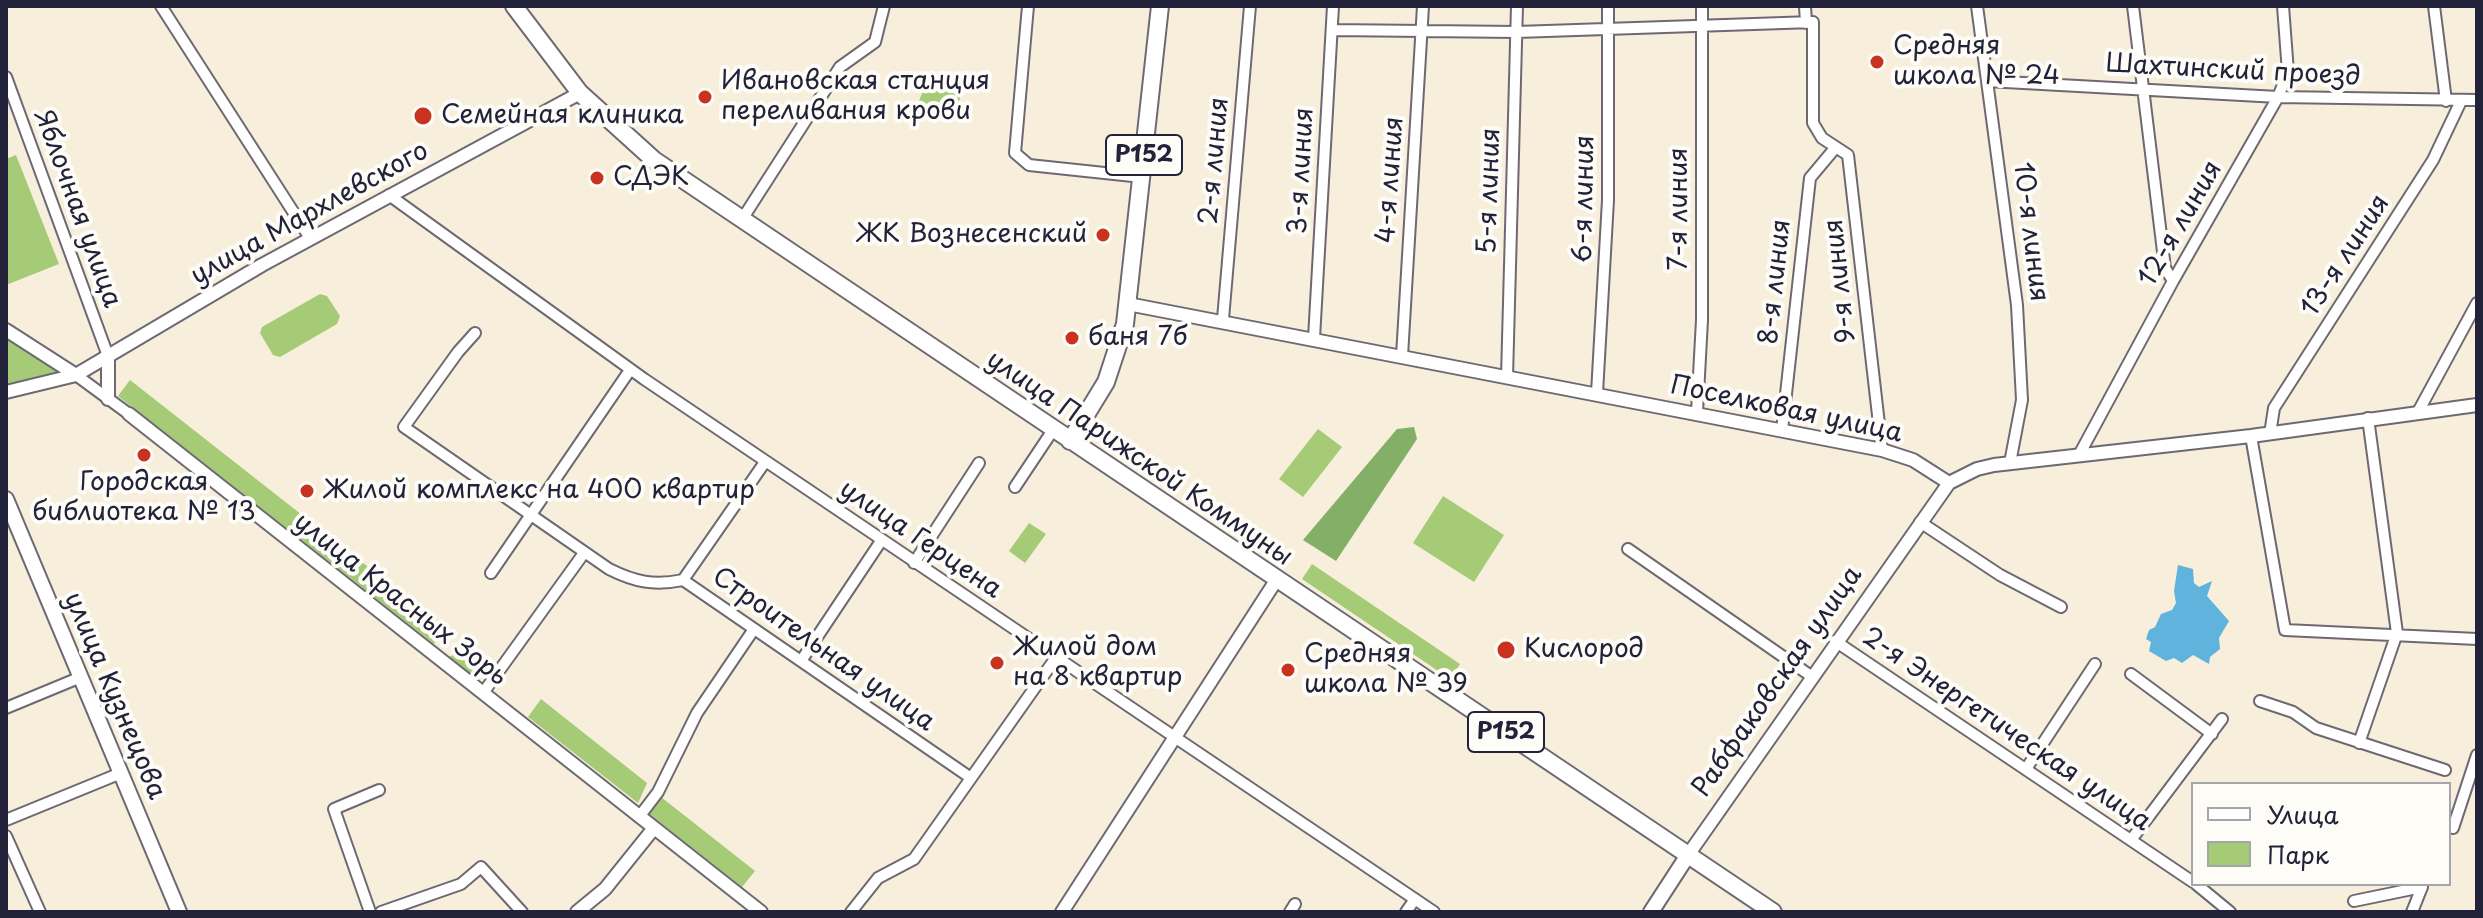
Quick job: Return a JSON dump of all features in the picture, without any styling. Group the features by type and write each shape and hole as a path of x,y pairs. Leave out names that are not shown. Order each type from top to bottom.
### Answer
{"main road":[{"name":"улица Парижской Коммуны","path":"514,6 580,93 631,143 741,221 1773,912"},
{"name":"Р152","path":"1070,441 1106,382 1128,304 1160,6"},
{"name":"улица Кузнецова","path":"6,499 179,912"},
{"name":"Рабфаковская улица","path":"1651,912 1688,855"}],"street":[{"path":"161,6 310,238"},
{"path":"741,221 840,67 875,42 884,6"},
{"path":"1028,6 1015,153 1029,165 1142,177"},
{"name":"2-я линия","path":"1223,319 1250,6"},
{"name":"3-я линия","path":"1314,338 1333,6"},
{"name":"4-я линия","path":"1402,356 1423,6"},
{"name":"5-я линия","path":"1507,377 1517,6"},
{"name":"6-я линия","path":"1597,393 1608,200 1608,6"},
{"name":"7-я линия","path":"1697,412 1702,320 1702,6"},
{"path":"1332,30 1517,32 1809,22 1805,6"},
{"name":"10-я линия","path":"1977,6 2017,305 2022,400 2010,463"},
{"path":"2133,6 2165,268 2173,281"},
{"name":"12-я линия","path":"2079,455 2278,97 2288,72 2283,6"},
{"path":"2434,6 2446,101"},
{"name":"9-я линия","path":"1809,22 1813,123 1822,138 1848,155 1852,175 1882,450"},
{"name":"Яблочная улица","path":"6,77 108,356"},
{"name":"Шахтинский проезд","path":"1987,81 2278,97 2477,100"},
{"name":"улица Мархлевского","path":"6,392 76,375 310,238 580,93"},
{"name":"13-я линия","path":"2270,434 2274,408 2433,160 2461,101"},
{"name":"8-я линия","path":"1782,430 1810,178 1836,147"},
{"name":"улица Герцена","path":"389,195 630,370 1434,912"},
{"path":"2418,412 2477,303"},
{"name":"Поселковая улица","path":"1128,304 1223,319 1882,450 1913,460 1949,483"},
{"name":"улица Красных Зорь","path":"6,330 129,414 761,912"},
{"name":"Строительная улица","path":"475,333 404,427 584,553 635,582 659,585 683,580 971,778"},
{"path":"108,356 108,399"},
{"path":"491,573 630,370"},
{"path":"1949,483 1977,469 2010,463 2270,434 2477,405"},
{"path":"2359,743 2397,633 2368,418"},
{"path":"1015,487 1053,430"},
{"path":"2251,436 2285,630 2477,639"},
{"path":"683,580 765,462"},
{"path":"914,563 979,463"},
{"name":"Рабфаковская улица","path":"1688,855 1835,641 1949,483"},
{"path":"1920,522 2000,575 2061,607"},
{"path":"801,661 881,541"},
{"path":"1628,549 1811,676"},
{"path":"483,693 584,553"},
{"path":"1062,912 1277,579"},
{"path":"639,817 658,792 697,713 754,629"},
{"name":"2-я Энергетическая улица","path":"1835,641 2191,880"},
{"path":"851,912 878,878 914,859 1055,659"},
{"path":"2026,769 2095,664"},
{"path":"2131,674 2212,734"},
{"path":"6,708 81,677"},
{"path":"2260,701 2293,712 2316,728 2445,770"},
{"path":"2131,840 2222,719"},
{"path":"2453,828 2477,755"},
{"path":"6,820 121,773"},
{"path":"370,912 334,809 379,790"},
{"path":"577,912 605,889 654,828"},
{"path":"6,836 40,912"},
{"path":"381,912 461,884 481,867 522,912"},
{"name":"2-я Энергетическая улица","path":"2199,886 2230,912"},
{"path":"2354,901 2422,887 2412,912"},
{"path":"1406,912 1415,899"}],"green space":[{"path":"926,83 961,96 954,114 919,101"},
{"path":"16,155 59,264 6,285 6,159"},
{"path":"320,294 327,296 340,316 337,324 280,357 273,355 260,333 262,327"},
{"path":"6,338 59,372 41,384 6,390"},
{"path":"130,380 446,628 434,644 118,396"},
{"path":"1414,427 1417,439 1336,561 1303,540 1397,429"},
{"path":"1318,429 1342,447 1303,497 1279,479"},
{"path":"1443,496 1504,535 1474,582 1413,543"},
{"path":"1029,523 1046,534 1025,563 1009,551"},
{"path":"1312,564 1460,664 1450,679 1302,579"},
{"path":"470,649 489,666 477,681 448,657"},
{"path":"541,699 647,783 638,803 528,717"},
{"path":"661,797 755,871 742,887 648,813"}],"water":[{"path":"2178,565 2193,569 2194,583 2199,587 2212,581 2207,596 2229,621 2219,638 2220,649 2210,657 2209,664 2193,655 2182,663 2174,658 2166,661 2149,651 2151,642 2146,639 2149,630 2155,627 2161,614 2172,610 2176,603 2174,591"}],"place":[{"name":"Средняя школа № 24","path":"1877,62"},
{"name":"Ивановская станция переливания крови","path":"705,97"},
{"name":"Семейная клиника","path":"423,116"},
{"name":"СДЭК","path":"597,178"},
{"name":"ЖК Вознесенский","path":"1103,235"},
{"name":"баня 7б","path":"1072,338"},
{"name":"Городская библиотека № 13","path":"144,455"},
{"name":"Жилой комплекс на 400 квартир","path":"307,491"},
{"name":"Кислород","path":"1506,650"},
{"name":"Жилой дом на 8 квартир","path":"997,663"},
{"name":"Средняя школа № 39","path":"1288,670"}]}
